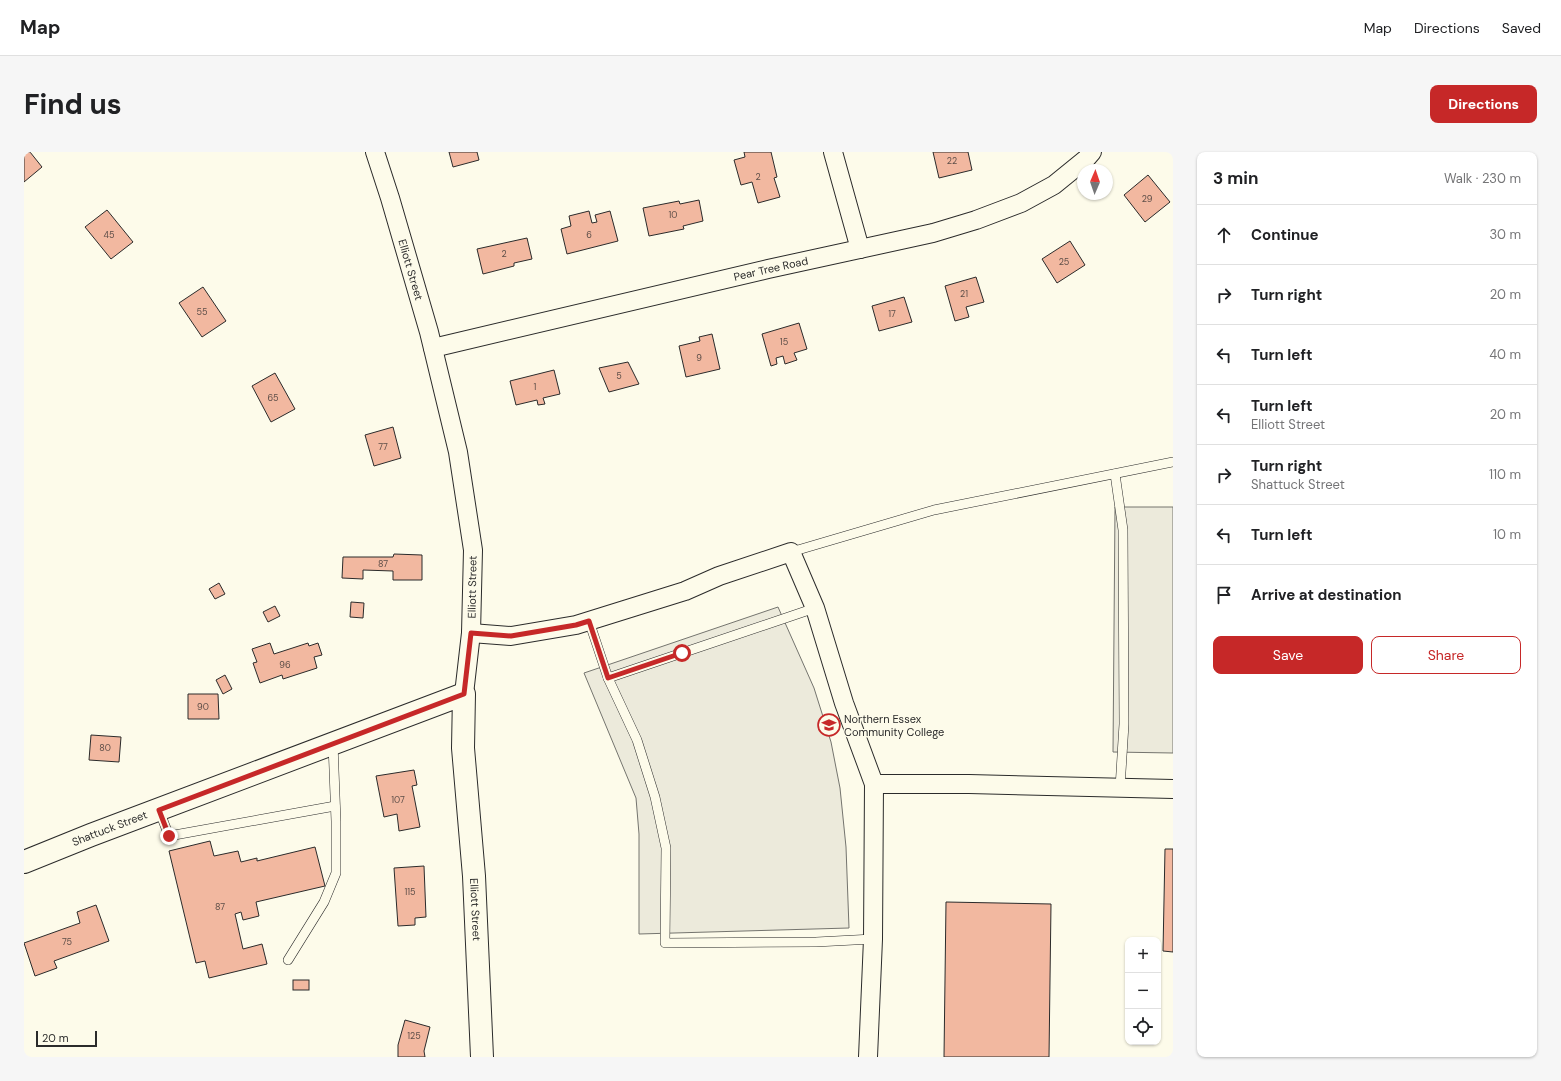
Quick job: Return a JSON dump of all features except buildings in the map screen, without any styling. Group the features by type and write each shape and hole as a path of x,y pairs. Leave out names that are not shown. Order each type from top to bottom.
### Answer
{"street":[{"name":"Elliott Street","path":"375,152 390,198 433,348 458,452 473,550 471,633 464,694 463,748 474,876 482,1057"},
{"path":"833,152 860,249"},
{"name":"Pear Tree Road","path":"433,348 933,233 1021,204 1054,185 1086,159 1092,152"},
{"path":"471,633 511,636 576,625 685,590 719,576 791,552 815,608 844,703 874,784 873,939 868,1057"},
{"name":"Shattuck Street","path":"24,862 464,694"},
{"path":"874,784 968,784 1173,789"}],"lane":[{"path":"791,552 934,510 1173,462"},
{"path":"1115,474 1123,530 1124,724 1120,788"},
{"path":"608,678 815,608"},
{"path":"589,621 608,678 637,740 655,797 662,826 666,848 665,942 816,942 873,939"},
{"path":"288,960 324,902 336,873 333,744"},
{"path":"159,810 169,836 335,806"}],"shaded area":[{"path":"1115,507 1173,507 1173,753 1113,752"},
{"path":"778,607 814,688 831,742 840,788 846,847 849,928 639,934 639,834 636,798 584,673"}],"place":[{"name":"Northern Essex Community College","path":"829,725"}],"route":[{"path":"169,836 159,810 464,694 471,633 511,636 576,625 589,621 608,678 682,653"}]}
